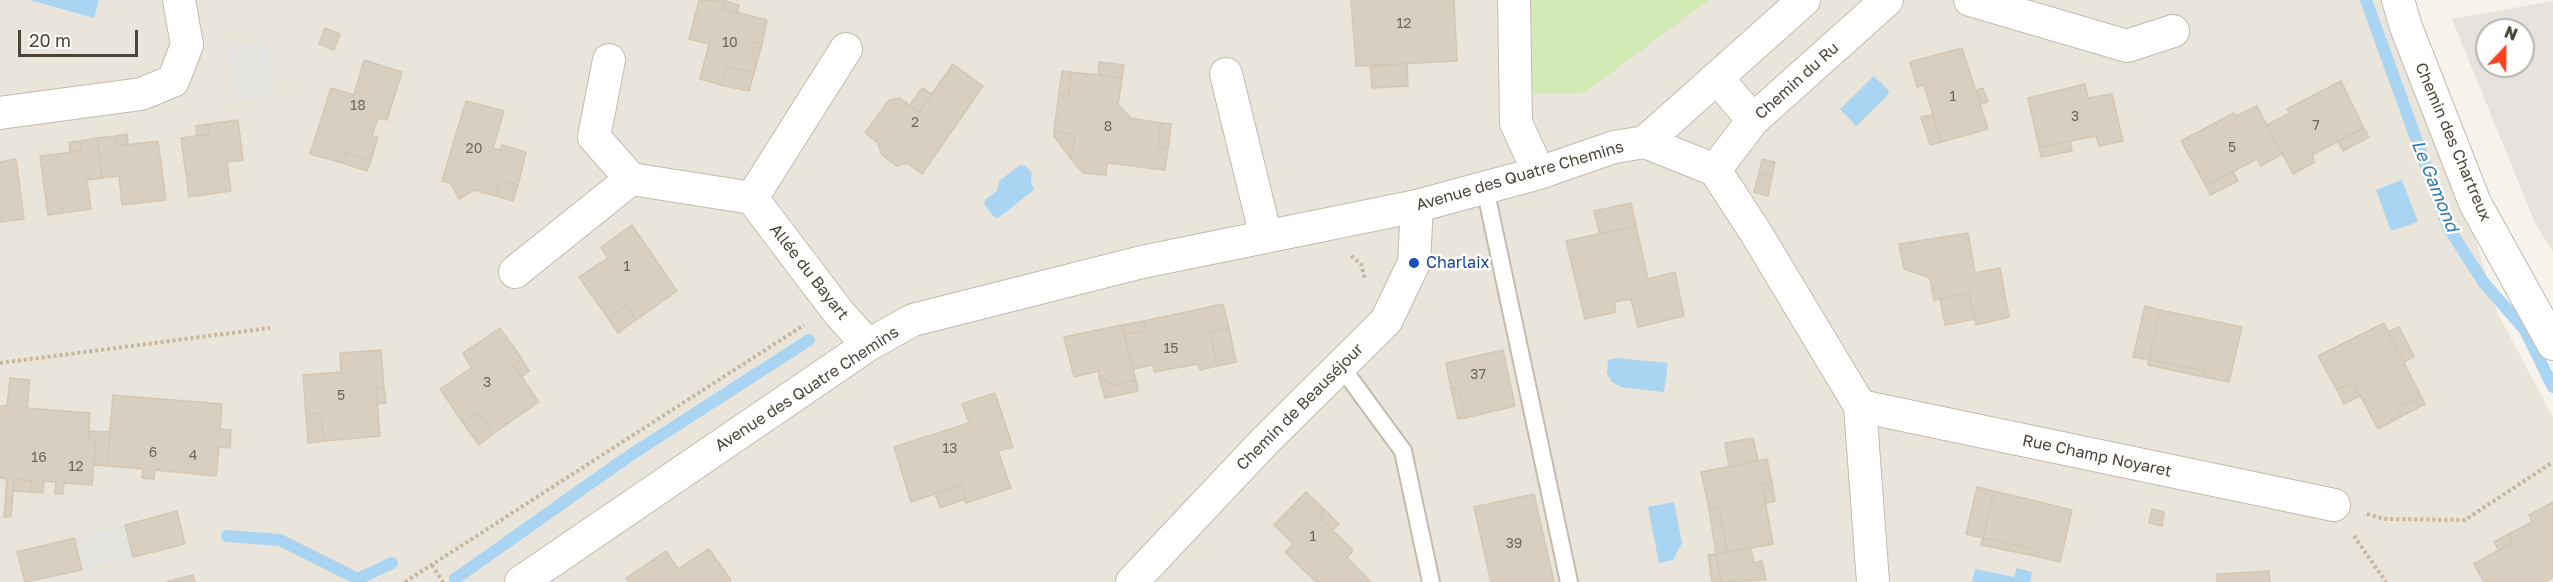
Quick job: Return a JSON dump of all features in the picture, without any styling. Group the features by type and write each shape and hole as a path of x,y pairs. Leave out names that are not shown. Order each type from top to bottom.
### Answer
{"street":[{"path":"0,113 141,94 173,81 187,45 179,0"},
{"path":"1515,0 1516,123 1539,173"},
{"name":"Avenue des Quatre Chemins","path":"521,582 868,345 913,320 1142,262 1418,206 1539,173 1614,147 1645,142 1804,0"},
{"name":"Chemin du Ru","path":"1715,170 1753,120 1887,0"},
{"path":"1970,0 2127,46 2173,31"},
{"name":"Chemin des Chartreux","path":"2398,0 2406,27 2475,202 2553,344"},
{"path":"609,60 594,137 631,179 752,198 846,49"},
{"path":"1226,74 1266,237"},
{"path":"1717,78 1753,120"},
{"path":"1645,142 1715,170 1756,233 1860,406 1873,582"},
{"path":"516,272 631,179"},
{"name":"Allée du Bayart","path":"752,198 839,313 868,345"},
{"name":"Chemin de Beauséjour","path":"1132,582 1340,365 1386,321 1414,262 1418,206"},
{"name":"Rue Champ Noyaret","path":"1860,406 2334,505"}],"lane":[{"path":"1485,188 1569,582"},
{"path":"1340,365 1403,451 1431,582"}],"path":[{"path":"1327,224 1333,241 1361,264 1364,287"},
{"path":"405,582 805,324 839,313"},
{"path":"0,363 270,328"},
{"path":"2334,505 2384,519 2465,520 2553,462"},
{"path":"2334,505 2386,582"},
{"path":"432,565 443,582"}],"shaded area":[{"path":"0,0 2405,0 2497,312 2553,417 2553,582 0,582"},
{"path":"2553,1 2553,252 2535,223 2476,78 2535,78 2535,18 2475,18 2475,76 2452,19"},
{"path":"267,41 274,95 233,100 227,46"},
{"path":"125,525 133,557 82,570 74,538"}],"green space":[{"path":"1530,0 1709,0 1584,93 1528,94"}],"water":[{"path":"30,0 99,0 94,18"},
{"path":"1874,76 1889,91 1888,95 1856,126 1840,109"},
{"path":"1020,165 1026,166 1032,173 1031,182 1034,190 998,218 994,217 984,204 985,200 997,191 999,181"},
{"path":"2402,180 2418,222 2391,231 2376,190"},
{"path":"1617,358 1668,363 1664,392 1621,387 1612,382 1607,373 1608,360"},
{"path":"1674,502 1682,543 1673,560 1659,563 1648,507"},
{"path":"2017,568 2032,572 2030,582 1972,582 1975,569 2014,577"}],"building":[{"path":"699,0 726,1 724,9 767,20 762,44 755,42 751,58 758,59 754,73 726,66 721,85 700,79 709,44 689,39"},
{"path":"1351,0 1454,0 1457,61 1356,66"},
{"path":"726,1 739,5 737,13 724,9"},
{"path":"325,28 340,34 334,50 319,44"},
{"path":"755,42 762,44 758,59 751,58"},
{"path":"1962,48 1988,129 1941,142 1924,85 1917,87 1910,62"},
{"path":"364,60 402,72 387,120 378,118 372,136 378,137 371,160 346,153 343,163 310,154 331,88 354,95"},
{"path":"1099,62 1124,65 1122,78 1098,75"},
{"path":"1407,63 1408,86 1372,88 1370,67"},
{"path":"953,64 983,86 922,174 907,163 897,166 882,155 877,142 865,133 889,100 900,98 919,112"},
{"path":"726,66 754,73 749,91 721,85"},
{"path":"1062,71 1071,72 1069,95 1059,93"},
{"path":"1071,72 1122,78 1118,105 1131,118 1161,123 1158,148 1168,149 1165,170 1107,163 1106,175 1083,173 1071,159 1075,135 1054,131 1059,93 1069,95"},
{"path":"2341,81 2364,128 2312,155 2315,162 2293,174 2267,125 2290,113 2287,109"},
{"path":"2085,84 2088,98 2112,94 2123,141 2099,146 2096,136 2039,147 2028,98"},
{"path":"922,88 932,94 919,112 910,105"},
{"path":"1983,88 1988,102 1982,104 1977,90"},
{"path":"466,101 504,111 493,148 500,150 502,145 526,152 518,185 500,180 496,196 474,190 459,199 450,183 442,181"},
{"path":"2257,106 2282,154 2261,166 2257,159 2206,186 2181,141 2234,113 2236,116"},
{"path":"1932,115 1941,142 1930,145 1921,117"},
{"path":"238,120 243,160 227,162 231,191 189,197 181,138 209,134 208,124"},
{"path":"1161,123 1171,124 1168,149 1158,148"},
{"path":"208,124 209,134 197,136 196,126"},
{"path":"2364,128 2369,137 2343,151 2338,141"},
{"path":"1054,131 1075,135 1071,159 1054,136"},
{"path":"127,134 128,144 117,146 116,136"},
{"path":"116,136 117,146 158,141 166,200 122,205 119,176 102,178 97,138"},
{"path":"97,138 102,178 87,180 91,209 48,215 40,156 81,151 80,141"},
{"path":"80,141 81,151 70,152 69,142"},
{"path":"2070,141 2072,151 2041,157 2039,147"},
{"path":"346,153 371,160 367,171 343,163"},
{"path":"16,159 24,219 0,222 0,162"},
{"path":"1762,159 1775,162 1772,176 1759,173"},
{"path":"2233,171 2238,181 2210,195 2206,186"},
{"path":"1759,173 1772,176 1768,196 1754,192"},
{"path":"500,180 518,185 513,201 496,196"},
{"path":"1631,203 1636,226 1600,234 1594,211"},
{"path":"632,225 677,291 636,320 626,305 608,318 579,277 608,258 601,247"},
{"path":"1636,226 1648,279 1675,272 1684,316 1638,327 1631,299 1614,302 1616,312 1585,319 1566,241"},
{"path":"1968,233 1975,273 2000,268 2009,317 1976,325 1969,293 1934,300 1930,278 1904,269 1899,244"},
{"path":"1969,293 1975,319 1945,325 1940,299"},
{"path":"1223,304 1229,328 1210,332 1217,366 1200,370 1198,364 1154,372 1153,365 1133,369 1124,335 1146,330 1144,321"},
{"path":"626,305 636,320 618,333 608,318"},
{"path":"2145,306 2160,310 2149,360 2133,357"},
{"path":"2160,310 2242,327 2229,382 2204,377 2205,371 2149,360"},
{"path":"1144,321 1146,330 1124,335 1122,325"},
{"path":"2384,323 2421,396 2397,408 2402,416 2378,429 2353,382 2337,390 2318,356"},
{"path":"1122,325 1136,380 1114,385 1099,377 1099,371 1074,377 1064,337"},
{"path":"2399,327 2414,356 2404,362 2388,332"},
{"path":"500,328 522,359 514,366 539,402 493,434 478,412 463,423 440,389 471,368 463,353"},
{"path":"1229,328 1236,362 1217,366 1210,332"},
{"path":"381,350 384,388 376,389 380,436 324,441 321,413 306,415 303,375 341,372 340,353"},
{"path":"1503,350 1515,406 1465,418 1459,387 1451,389 1446,363"},
{"path":"522,359 529,371 522,377 514,366"},
{"path":"2149,360 2205,371 2204,377 2148,365"},
{"path":"1099,377 1114,385 1136,380 1138,391 1105,398"},
{"path":"10,378 30,380 27,408 90,413 88,438 96,438 92,485 64,483 63,494 55,494 56,482 44,481 43,493 31,492 32,481 14,479 11,517 4,517 7,479 0,478 0,406 7,406"},
{"path":"2353,382 2360,396 2344,404 2337,390"},
{"path":"1459,387 1465,418 1458,419 1451,389"},
{"path":"384,388 386,403 377,404 376,389"},
{"path":"995,393 1013,447 998,451 1011,488 966,503 961,485 911,502 894,447 969,423 962,404"},
{"path":"113,395 222,404 220,429 231,430 230,448 219,447 216,476 155,470 154,479 142,478 143,469 107,466"},
{"path":"2421,396 2425,404 2402,416 2397,408"},
{"path":"478,412 493,434 479,445 463,423"},
{"path":"321,413 324,441 308,443 306,415"},
{"path":"89,431 110,432 107,466 94,465 96,438 88,438"},
{"path":"1753,438 1758,460 1729,467 1725,443"},
{"path":"1767,459 1772,483 1762,484 1773,544 1727,552 1719,508 1709,509 1701,472"},
{"path":"14,479 32,481 31,492 13,491"},
{"path":"1772,483 1775,501 1766,503 1762,484"},
{"path":"961,485 965,499 940,508 935,493"},
{"path":"1977,487 1994,491 1983,538 1966,534"},
{"path":"1994,491 2072,510 2060,562 2035,556 2036,549 1983,538"},
{"path":"1306,492 1325,510 1319,517 1353,550 1347,558 1371,582 1316,582 1285,552 1293,544 1274,525"},
{"path":"1534,494 1554,582 1491,582 1474,507"},
{"path":"2553,502 2553,577 2545,582 2484,582 2474,564 2513,542 2509,534 2532,522 2529,515"},
{"path":"1719,508 1727,552 1716,554 1709,509"},
{"path":"2152,509 2164,512 2162,526 2149,523"},
{"path":"1325,510 1339,524 1333,530 1319,517"},
{"path":"177,511 185,544 133,557 125,525"},
{"path":"2509,534 2513,542 2499,551 2494,542"},
{"path":"74,538 82,570 25,582 17,552"},
{"path":"1983,538 2036,549 2035,556 1981,545"},
{"path":"1751,548 1754,563 1762,561 1766,580 1721,582 1716,554"},
{"path":"709,549 731,580 728,582 629,582 626,578 666,551 678,569"},
{"path":"1716,554 1721,582 1712,582 1708,555"},
{"path":"2269,571 2270,582 2217,582 2217,574"},
{"path":"193,575 195,582 166,582"}],"waterway":[{"name":"Le Gamond","path":"2366,0 2448,227 2484,283 2525,330 2553,387"},
{"path":"455,579 629,456 809,340"},
{"path":"227,536 280,540 358,579 392,563"}],"place":[{"name":"Charlaix","path":"1414,263"}]}
